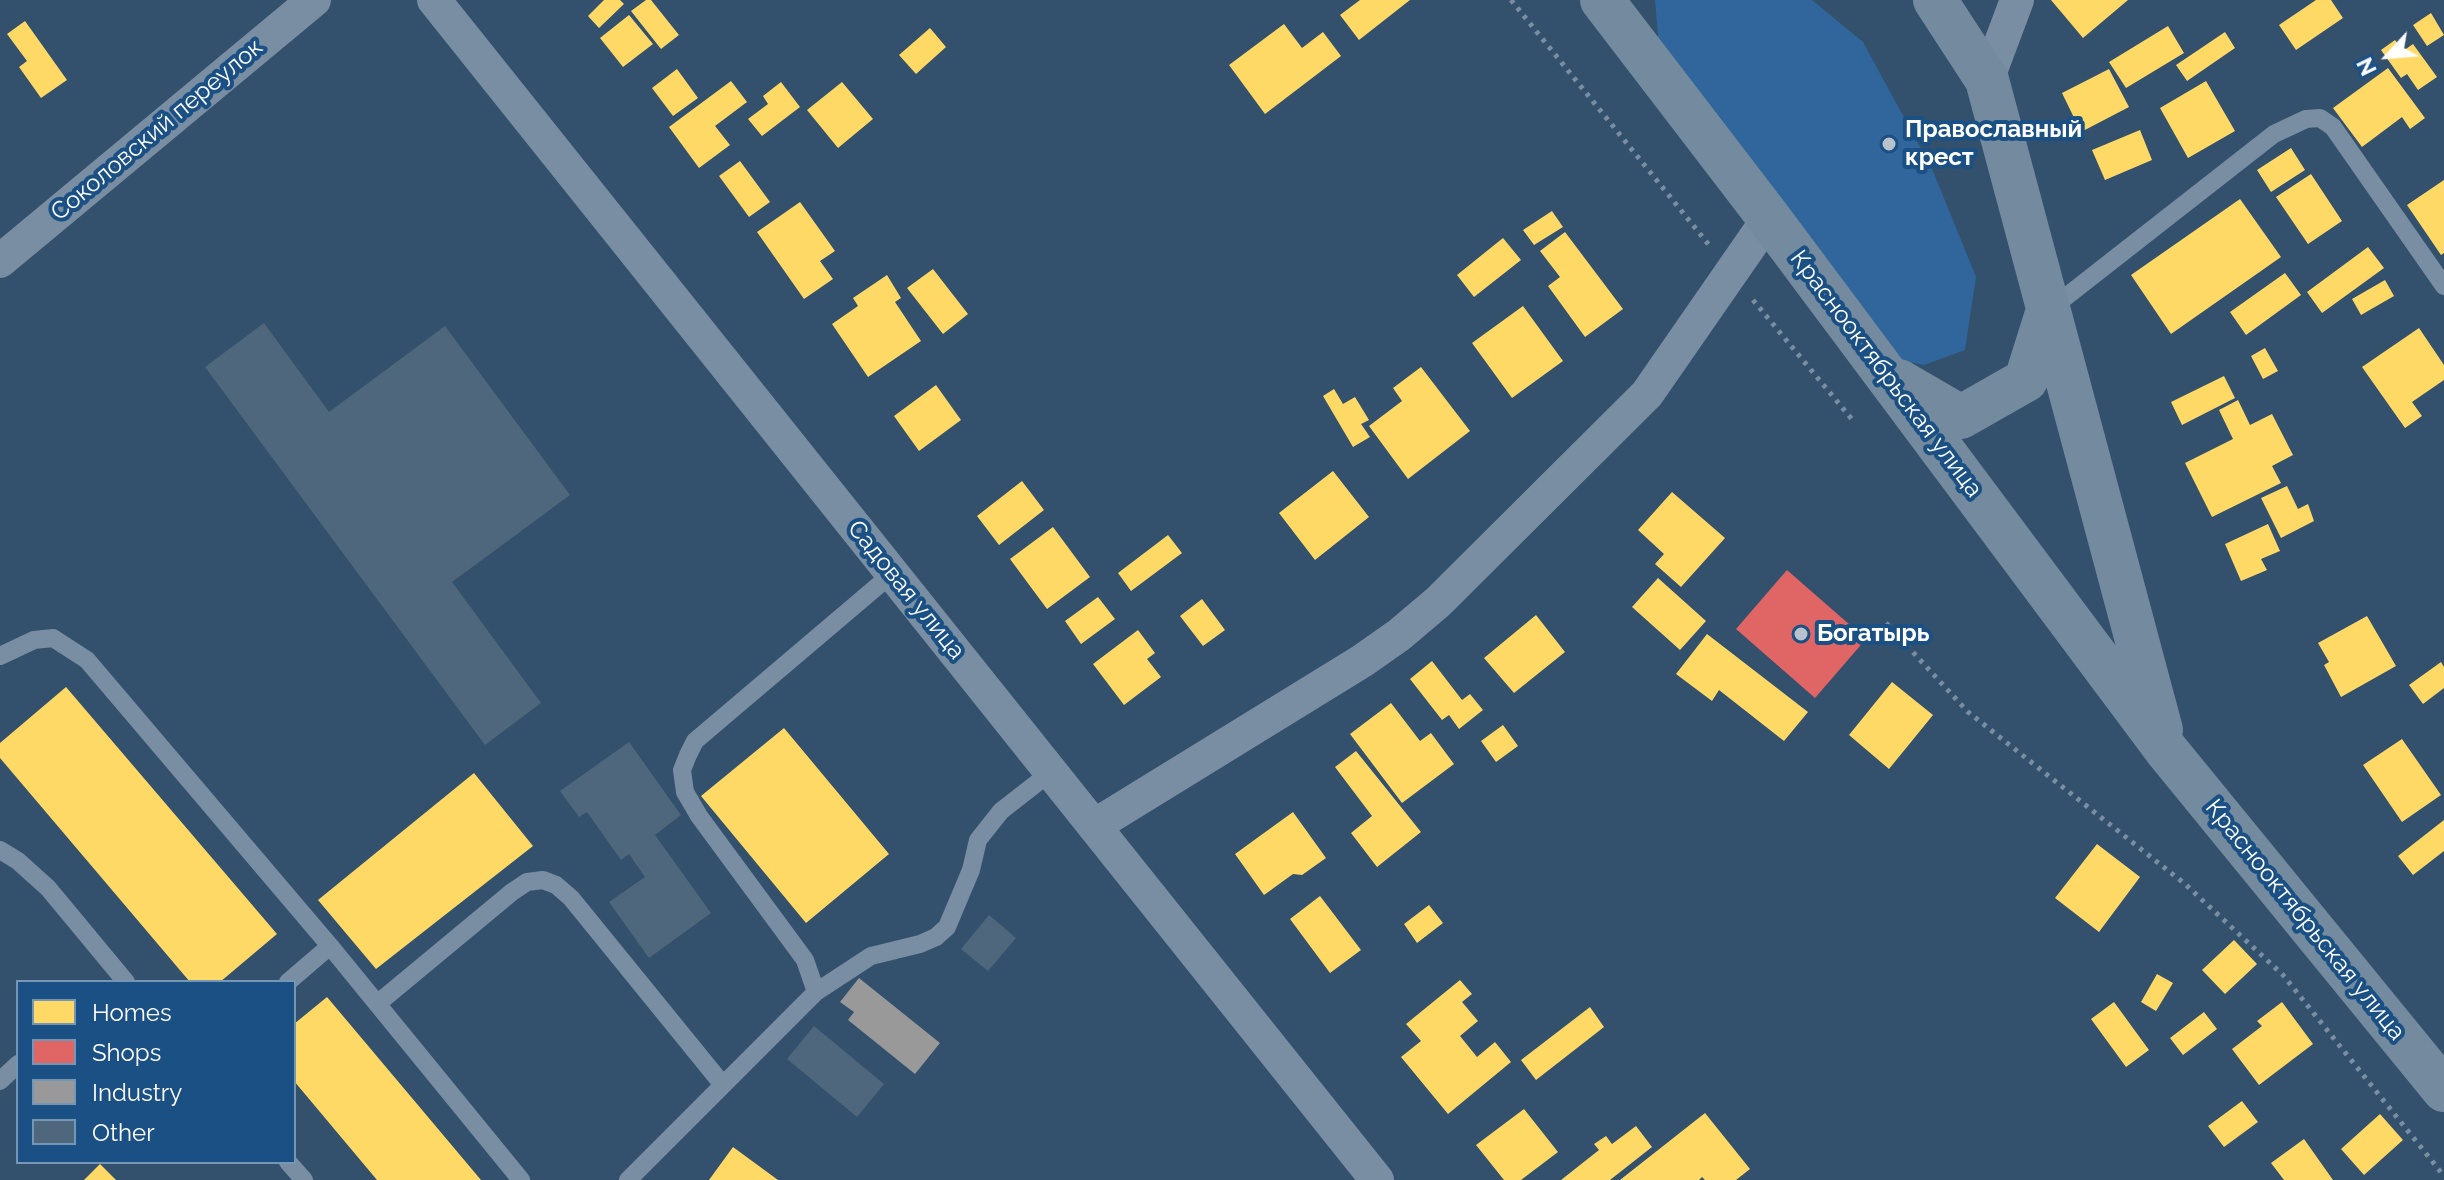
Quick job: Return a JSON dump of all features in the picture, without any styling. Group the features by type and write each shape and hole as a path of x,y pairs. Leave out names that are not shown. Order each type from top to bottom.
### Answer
{"main road":[{"name":"Краснооктябрьская улица","path":"1602,0 2167,751 2444,1090"},
{"path":"1629,0 1641,51"},
{"name":"Краснооктябрьская улица","path":"1935,0 1987,80 2167,751"},
{"path":"1884,372 1961,417 2026,380 2048,310"}],"street":[{"name":"Соколовский переулок","path":"0,261 314,0"},
{"name":"Садовая улица","path":"434,0 1377,1180"},
{"path":"1987,80 2017,0"},
{"path":"1094,826 1362,661 1438,602 1647,394 1769,218"}],"lane":[{"path":"2048,310 2274,134 2306,119 2320,118 2333,127 2444,286"},
{"path":"816,992 805,960 699,816 685,792 682,770 695,741 893,573"},
{"path":"0,656 34,640 53,638 87,660 330,946 521,1180"},
{"path":"628,1180 816,992 871,956 920,944 936,937 947,927 958,905 978,840 1001,811 1051,772"},
{"path":"0,850 18,861 48,888 114,978"},
{"path":"377,1004 512,892 527,882 543,880 556,885 571,898 723,1085"},
{"path":"290,980 330,946"},
{"path":"0,1081 16,1066"},
{"path":"290,1164 304,1180"}],"path":[{"path":"1511,0 1855,423"},
{"path":"1886,623 1968,712 2185,884 2283,975 2444,1176"}],"shaded area":[{"path":"1655,0 1812,0 1863,42 1933,171 1976,277 1965,350 1924,365 1885,357 1660,60"}],"building: Homes":[{"path":"604,0 620,0 624,4 599,28 588,16"},
{"path":"646,0 651,0 679,35 661,49 631,11"},
{"path":"1360,0 1410,0 1359,40 1340,15"},
{"path":"2051,0 2128,0 2083,38"},
{"path":"2316,0 2331,0 2343,18 2296,50 2279,25"},
{"path":"2431,13 2444,35 2427,46 2413,25"},
{"path":"629,15 653,44 623,67 600,38"},
{"path":"25,21 67,80 41,98 19,67 27,61 7,34"},
{"path":"1284,24 1302,48 1323,32 1341,56 1265,114 1229,65"},
{"path":"2168,26 2184,53 2126,88 2109,62"},
{"path":"930,28 946,47 916,74 899,55"},
{"path":"2225,32 2235,48 2187,81 2176,65"},
{"path":"2395,40 2403,51 2413,44 2437,77 2418,90 2407,74 2401,78 2381,50"},
{"path":"2388,68 2425,118 2410,129 2402,117 2362,147 2333,108"},
{"path":"677,69 698,98 673,116 652,88"},
{"path":"2109,69 2129,107 2081,132 2062,93"},
{"path":"731,81 747,102 715,126 730,145 699,168 669,127"},
{"path":"2206,81 2235,131 2188,158 2160,108"},
{"path":"781,82 800,107 762,136 748,119 768,104 763,96"},
{"path":"842,82 873,119 838,148 807,110"},
{"path":"2140,130 2152,160 2105,180 2092,150"},
{"path":"2291,148 2305,170 2271,192 2257,170"},
{"path":"740,161 770,202 749,217 719,176"},
{"path":"2311,174 2342,221 2308,244 2276,197"},
{"path":"2444,180 2444,253 2441,255 2407,205"},
{"path":"2240,199 2281,257 2171,334 2131,275"},
{"path":"800,202 835,251 820,261 833,279 804,299 757,232"},
{"path":"1552,211 1563,227 1534,245 1523,230"},
{"path":"1565,232 1623,309 1585,337 1548,286 1560,277 1540,251"},
{"path":"1503,238 1521,260 1474,297 1457,275"},
{"path":"2368,247 2384,268 2322,313 2307,292"},
{"path":"933,269 968,314 943,334 907,288"},
{"path":"2285,273 2301,295 2246,335 2230,312"},
{"path":"887,275 901,298 895,302 921,341 868,377 832,324 858,306 853,298"},
{"path":"2385,280 2394,296 2361,315 2352,299"},
{"path":"1523,306 1563,361 1512,398 1472,343"},
{"path":"2419,328 2444,365 2444,380 2412,402 2422,416 2405,428 2362,367"},
{"path":"2265,348 2278,371 2263,379 2251,356"},
{"path":"1421,367 1470,431 1408,479 1369,426 1402,401 1393,388"},
{"path":"2224,376 2235,398 2182,425 2171,402"},
{"path":"936,385 961,420 919,451 894,416"},
{"path":"1334,389 1343,404 1355,397 1369,420 1361,424 1370,437 1353,447 1323,396"},
{"path":"2238,400 2250,425 2272,414 2293,455 2272,466 2281,483 2212,517 2185,463 2233,439 2219,410"},
{"path":"1333,471 1369,517 1315,560 1279,513"},
{"path":"1022,481 1044,510 999,545 977,516"},
{"path":"2287,486 2298,509 2308,504 2314,521 2281,538 2261,498"},
{"path":"1672,492 1725,538 1681,587 1655,564 1664,554 1638,530"},
{"path":"2268,524 2280,551 2261,559 2267,570 2241,581 2225,544"},
{"path":"1053,527 1090,577 1047,609 1010,559"},
{"path":"1168,535 1182,553 1131,591 1118,573"},
{"path":"1658,578 1706,621 1680,650 1632,607"},
{"path":"1098,597 1115,619 1081,644 1065,621"},
{"path":"1202,599 1225,630 1203,646 1180,616"},
{"path":"1536,615 1565,652 1514,693 1484,658"},
{"path":"2367,616 2396,666 2341,697 2324,665 2329,662 2318,643"},
{"path":"1138,630 1155,653 1147,659 1161,677 1124,705 1093,664"},
{"path":"1707,634 1808,712 1784,741 1719,690 1712,701 1676,674"},
{"path":"1432,661 1462,700 1470,694 1483,710 1459,729 1449,715 1442,720 1410,679"},
{"path":"2441,662 2444,667 2444,688 2423,704 2409,685"},
{"path":"1892,682 1933,715 1889,769 1849,735"},
{"path":"66,687 277,934 222,980 188,980 0,758 0,743"},
{"path":"1391,703 1420,741 1431,733 1454,764 1402,803 1350,734"},
{"path":"1503,725 1518,746 1496,762 1481,741"},
{"path":"784,728 889,854 806,923 701,796"},
{"path":"2402,739 2441,795 2402,822 2363,765"},
{"path":"1356,751 1421,832 1377,867 1351,833 1372,816 1335,767"},
{"path":"474,773 533,846 376,969 318,900"},
{"path":"1293,812 1326,858 1302,875 1293,874 1264,895 1235,854"},
{"path":"2444,820 2444,851 2413,875 2398,856"},
{"path":"2097,844 2140,877 2099,932 2055,898"},
{"path":"1320,896 1361,950 1330,973 1290,919"},
{"path":"1429,905 1443,923 1417,943 1404,924"},
{"path":"2234,940 2257,964 2225,994 2202,970"},
{"path":"2157,974 2173,983 2156,1011 2141,1002"},
{"path":"1460,980 1472,994 1462,1002 1478,1021 1460,1036 1477,1057 1495,1042 1511,1062 1448,1114 1401,1057 1421,1041 1406,1024"},
{"path":"327,997 481,1180 377,1180 296,1083 296,1022"},
{"path":"2114,1002 2149,1050 2126,1067 2091,1019"},
{"path":"2282,1002 2313,1044 2259,1085 2232,1049 2262,1026 2257,1021"},
{"path":"1590,1007 1604,1027 1536,1080 1521,1060"},
{"path":"2204,1012 2217,1029 2183,1055 2170,1038"},
{"path":"2242,1101 2258,1122 2224,1147 2208,1126"},
{"path":"1524,1109 1558,1152 1521,1180 1504,1180 1476,1145"},
{"path":"1705,1113 1750,1169 1736,1180 1705,1180 1702,1177 1699,1180 1620,1180"},
{"path":"2380,1114 2403,1140 2364,1175 2341,1149"},
{"path":"1636,1126 1652,1147 1610,1180 1561,1180 1599,1150 1594,1144 1606,1136 1612,1144"},
{"path":"2304,1139 2333,1180 2284,1180 2271,1163"},
{"path":"733,1147 778,1180 709,1180"},
{"path":"100,1164 116,1180 84,1180"}],"building: Shops":[{"name":"Богатырь","path":"1787,570 1866,639 1815,698 1736,629"}],"building: Industry":[{"path":"859,978 940,1043 915,1074 848,1020 854,1012 840,1002"}],"building: Other":[{"path":"264,323 329,412 445,326 570,495 452,582 541,703 485,745 205,367"},
{"path":"629,742 681,815 655,835 711,913 649,958 609,902 645,877 629,854 621,860 587,812 579,817 560,791"},
{"path":"989,915 1016,938 988,971 961,949"},
{"path":"814,1026 884,1084 857,1117 787,1059"}],"place":[{"name":"Православный крест","path":"1889,144"},
{"name":"Богатырь","path":"1801,634"}]}
